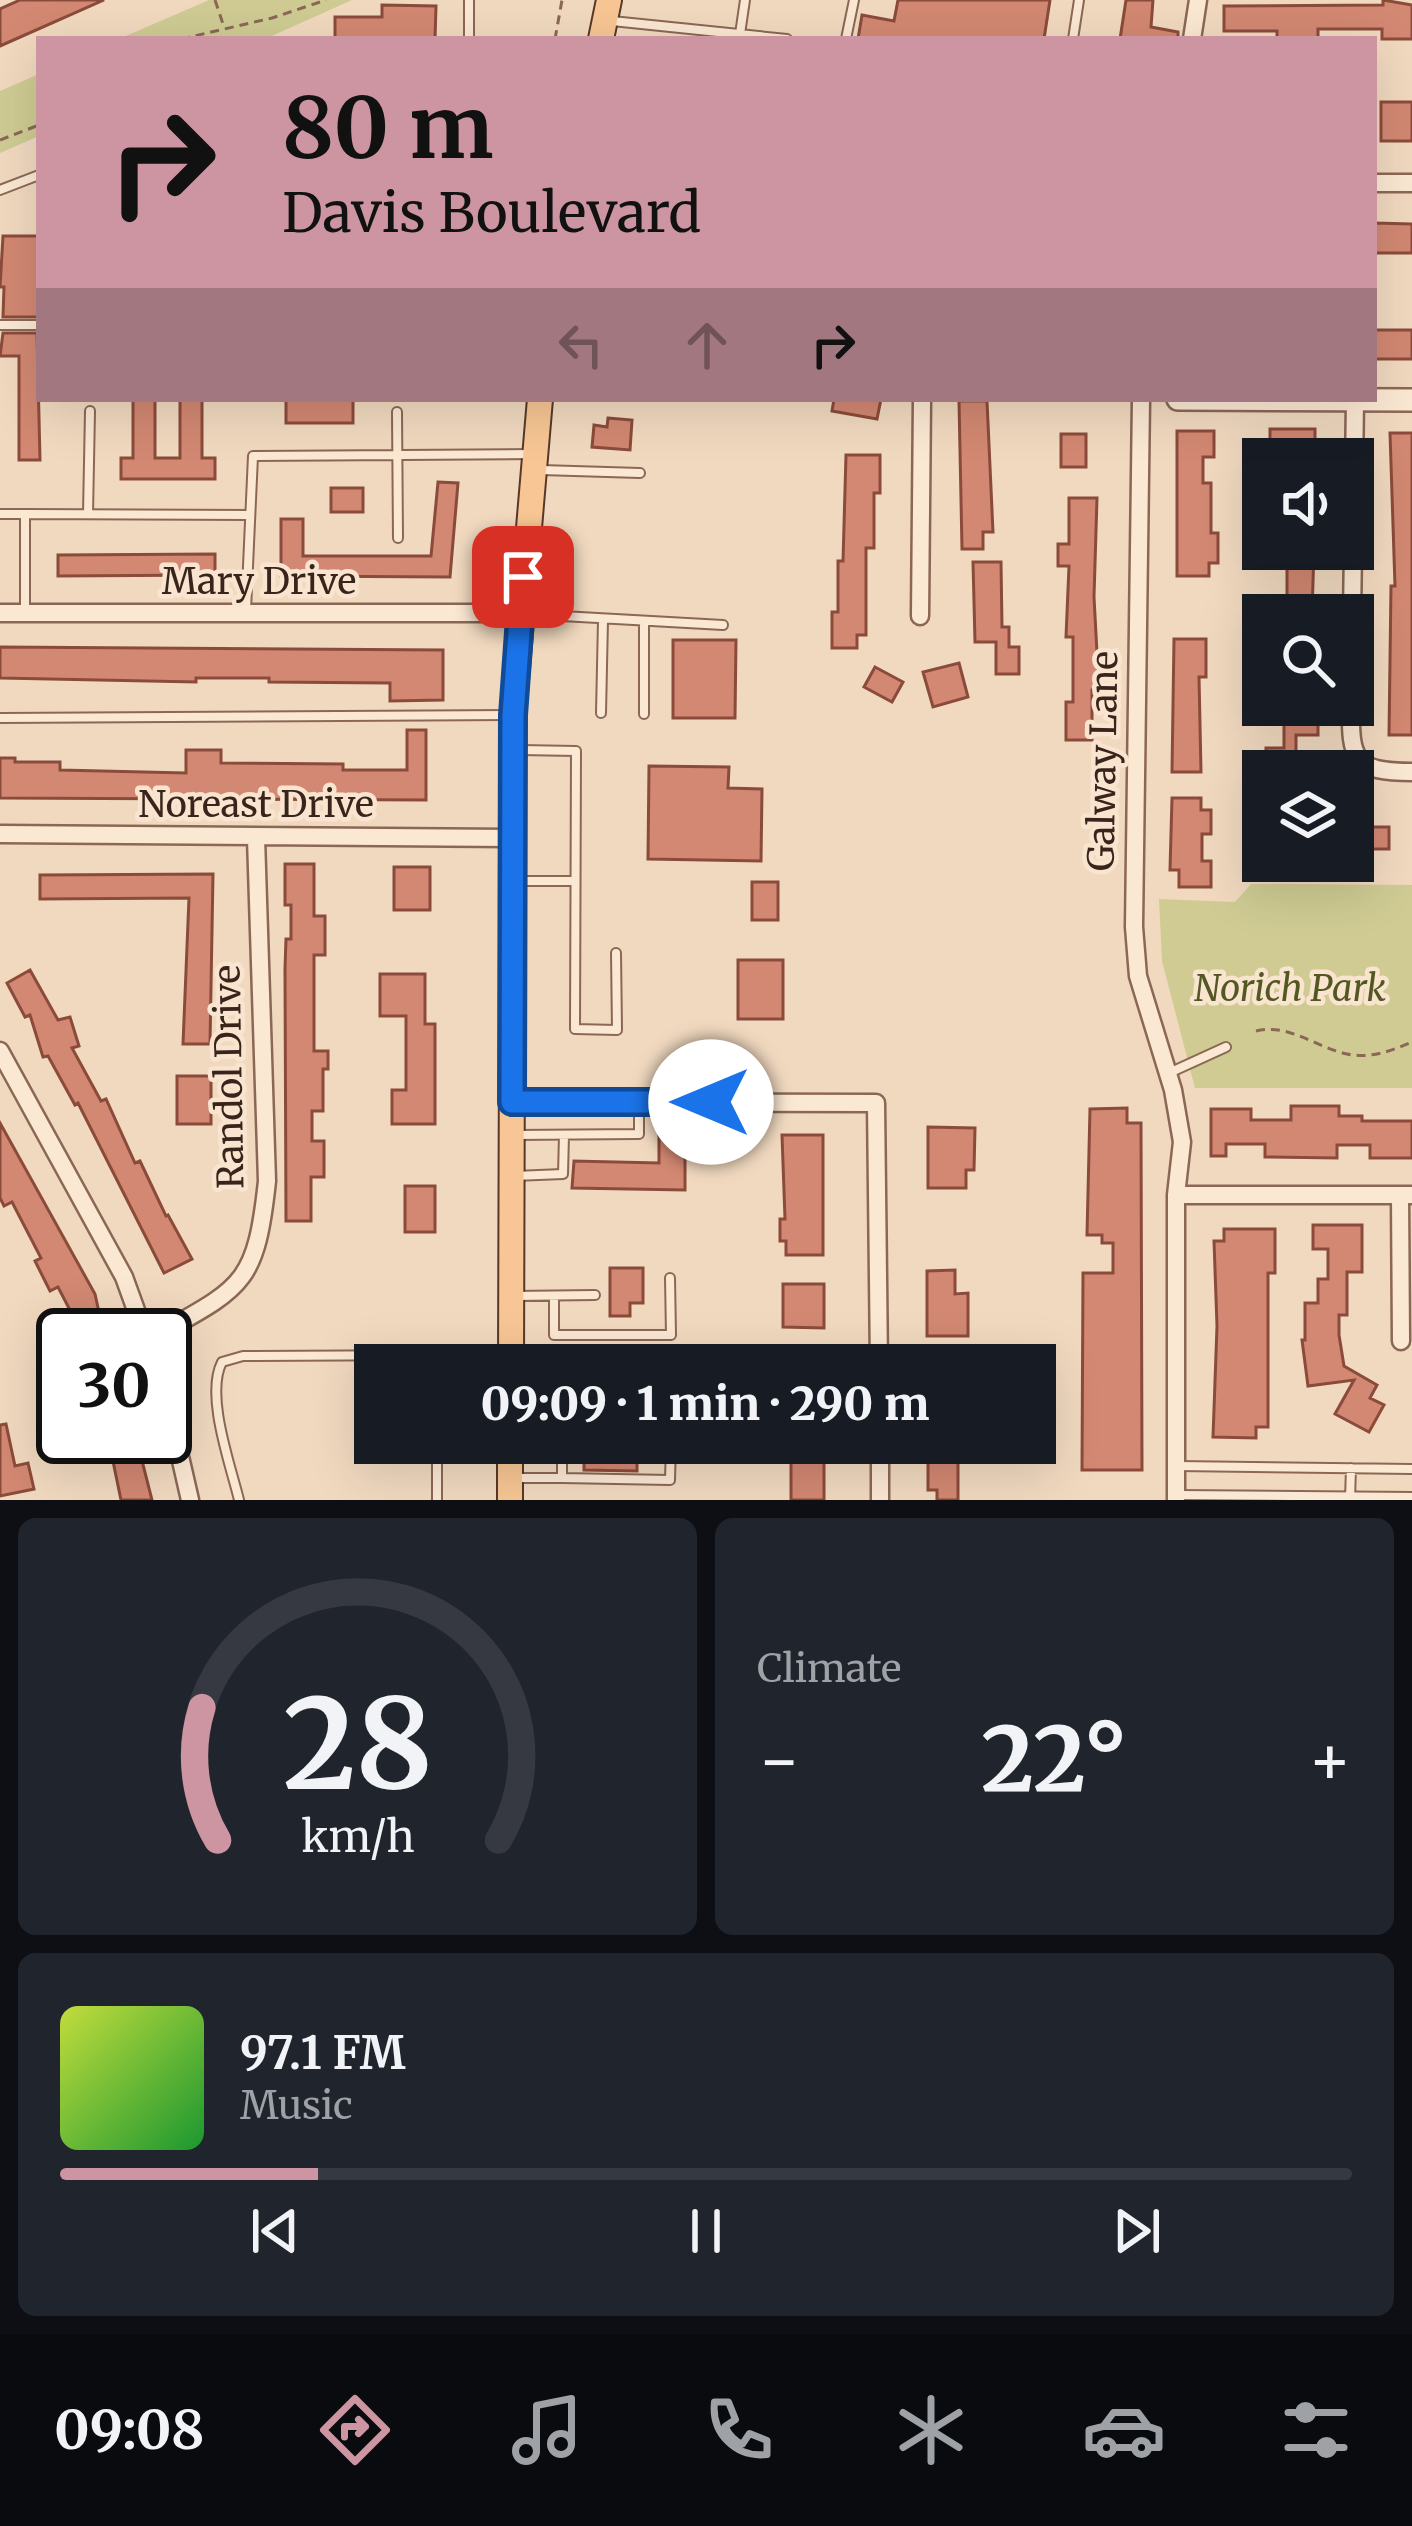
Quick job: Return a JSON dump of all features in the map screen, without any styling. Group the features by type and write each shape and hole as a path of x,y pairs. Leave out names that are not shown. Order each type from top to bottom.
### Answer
{"main road":[{"path":"511,1344 513,715 540,402"}],"street":[{"path":"1192,36 1198,0"},
{"path":"1377,183 1412,183"},
{"path":"1377,400 1412,400"},
{"path":"920,616 922,402"},
{"name":"Galway Lane","path":"1141,402 1134,927 1138,976 1182,1142 1176,1195 1176,1497"},
{"path":"1354,438 1355,402"},
{"name":"Mary Drive","path":"0,614 519,613"},
{"path":"1350,726 1350,745 1362,765 1381,772 1412,772"},
{"name":"Noreast Drive","path":"0,834 511,838"},
{"name":"Randol Drive","path":"192,1316 225,1298 242,1279 255,1255 262,1224 267,1181 256,838"},
{"path":"0,1052 115,1258 134,1308"},
{"path":"512,1102 876,1102 879,1344"},
{"path":"1176,1195 1406,1195 1401,1341"},
{"path":"182,1464 190,1500"},
{"path":"880,1464 880,1500"}],"lane":[{"path":"469,36 470,0"},
{"path":"739,36 745,0"},
{"path":"847,36 854,0"},
{"path":"1073,36 1079,0"},
{"path":"605,20 731,36"},
{"path":"0,190 36,176"},
{"path":"0,326 36,325"},
{"path":"88,514 90,411"},
{"path":"397,412 398,538"},
{"path":"246,615 253,456 398,455 640,473"},
{"path":"0,514 250,515"},
{"path":"25,514 25,614"},
{"path":"519,613 723,625"},
{"path":"601,712 603,620"},
{"path":"644,622 644,714"},
{"path":"0,718 513,715"},
{"path":"512,750 576,751 574,1029 617,1030 616,953"},
{"path":"511,881 575,881"},
{"path":"1167,1073 1226,1047"},
{"path":"512,1135 639,1134 639,1102"},
{"path":"512,1176 562,1174 563,1135"},
{"path":"554,1295 554,1335 671,1335 670,1278"},
{"path":"512,1295 595,1295"},
{"path":"239,1500 216,1399 215,1376 222,1362 243,1356 354,1358"},
{"path":"437,1464 437,1500"},
{"path":"562,1464 562,1478"},
{"path":"509,1489 562,1478 670,1480 670,1464"},
{"path":"1176,1466 1412,1468"},
{"path":"1351,1468 1351,1498"},
{"path":"1176,1497 1412,1497"}],"path":[{"path":"214,0 225,29"},
{"path":"194,36 326,0"},
{"path":"556,36 562,0"},
{"path":"0,140 36,125"},
{"path":"1256,1031 1290,1032 1350,1055 1384,1053 1412,1042"}],"green space":[{"path":"209,0 352,0 272,36 126,36"},
{"path":"36,75 36,137 0,153 0,91"},
{"name":"Norich Park","path":"1251,884 1412,885 1412,1088 1195,1088 1162,961 1159,899 1235,902"}],"building":[{"path":"20,0 104,0 0,46 0,9"},
{"path":"898,0 1050,0 1044,36 858,36 862,15 894,21"},
{"path":"1126,0 1153,0 1151,27 1178,32 1178,36 1120,36"},
{"path":"1383,0 1412,5 1412,39 1382,39 1382,29 1318,29 1318,36 1224,31 1224,6 1383,5"},
{"path":"382,5 436,6 435,36 335,36 335,17 382,17"},
{"path":"1381,102 1412,102 1412,141 1381,141"},
{"path":"1377,223 1412,224 1412,253 1377,253"},
{"path":"3,236 36,236 36,317 3,317 4,287 0,287"},
{"path":"1377,330 1412,330 1412,359 1377,359"},
{"path":"3,333 36,333 40,460 19,460 19,356 0,356"},
{"path":"133,402 155,402 155,458 180,458 180,402 202,402 202,458 215,458 215,479 121,479 121,458 133,458"},
{"path":"286,402 353,402 353,423 286,423"},
{"path":"834,402 880,402 877,419 832,411"},
{"path":"959,402 987,402 993,532 983,532 983,549 962,549"},
{"path":"608,418 632,420 630,450 592,447 594,425 607,427"},
{"path":"1270,429 1315,429 1315,438 1270,438"},
{"path":"1177,431 1214,431 1214,457 1203,457 1203,483 1211,483 1211,533 1218,533 1218,563 1209,563 1209,576 1177,576"},
{"path":"1390,433 1412,433 1412,735 1389,735 1391,586 1395,586"},
{"path":"1061,434 1086,434 1086,467 1061,467"},
{"path":"846,455 880,455 880,493 874,493 874,548 866,548 866,635 857,635 857,648 832,648 838,561 843,561"},
{"path":"438,482 458,483 450,577 281,576 281,519 303,519 303,556 431,556"},
{"path":"331,488 363,488 363,512 331,512"},
{"path":"1069,498 1097,498 1094,597 1099,690 1092,690 1092,740 1066,740 1066,702 1073,702 1073,637 1066,637 1069,566 1058,566 1058,544 1069,544"},
{"path":"215,554 215,575 58,576 58,555"},
{"path":"973,562 1001,562 1002,627 1009,627 1009,647 1019,647 1019,674 996,674 996,642 975,642"},
{"path":"1287,570 1313,570 1313,594 1287,594"},
{"path":"1174,639 1206,639 1206,677 1199,677 1201,772 1172,772"},
{"path":"673,640 736,640 735,718 673,718"},
{"path":"0,647 443,650 443,700 390,701 390,683 0,678"},
{"path":"959,663 968,697 933,707 923,672"},
{"path":"875,667 903,682 892,702 864,687"},
{"path":"1284,726 1318,726 1318,735 1296,735 1296,750 1266,750 1284,748"},
{"path":"407,730 426,730 426,800 0,798 0,758 60,762 60,770 186,773 186,750 221,750 221,763 407,770"},
{"path":"649,766 729,767 728,788 762,789 761,861 648,859"},
{"path":"1172,798 1201,798 1201,810 1211,810 1211,834 1202,834 1202,861 1211,861 1211,887 1179,887 1179,870 1170,870"},
{"path":"1374,827 1389,827 1389,849 1374,849"},
{"path":"285,864 314,864 314,916 325,916 325,955 314,955 314,1051 328,1051 328,1069 323,1069 323,1111 312,1111 312,1141 324,1141 324,1177 311,1177 311,1221 286,1221 285,969 291,905 285,905"},
{"path":"394,867 430,867 430,910 394,910"},
{"path":"213,874 210,1044 183,1044 189,898 40,899 40,875"},
{"path":"752,882 778,882 778,920 752,920"},
{"path":"738,960 783,960 783,1019 738,1019"},
{"path":"30,970 58,1020 70,1017 79,1046 72,1048 101,1101 106,1099 135,1163 140,1161 192,1259 164,1273 78,1103 75,1105 48,1056 43,1057 30,1015 25,1017 7,983"},
{"path":"380,974 425,974 425,1024 435,1024 435,1124 392,1124 392,1090 406,1090 406,1016 380,1016"},
{"path":"177,1076 211,1076 211,1124 177,1124"},
{"path":"1291,1106 1339,1106 1339,1116 1362,1116 1362,1121 1412,1121 1412,1158 1370,1158 1370,1145 1337,1145 1337,1158 1265,1157 1265,1144 1226,1144 1226,1156 1211,1156 1211,1109 1251,1109 1251,1120 1291,1120"},
{"path":"1127,1108 1127,1123 1141,1123 1142,1470 1082,1470 1083,1273 1113,1273 1113,1243 1102,1243 1102,1235 1087,1235 1090,1109"},
{"path":"0,1123 95,1294 98,1308 69,1308 58,1287 50,1291 35,1261 41,1258 12,1202 4,1206 0,1198"},
{"path":"659,1125 685,1125 685,1190 572,1188 574,1161 659,1163"},
{"path":"928,1127 975,1128 974,1170 966,1170 966,1188 928,1188"},
{"path":"782,1135 823,1135 823,1255 786,1255 786,1241 780,1241 780,1219 785,1219"},
{"path":"405,1186 435,1186 435,1232 405,1232"},
{"path":"1313,1225 1362,1225 1362,1272 1347,1272 1347,1315 1339,1315 1339,1335 1344,1366 1377,1385 1370,1398 1384,1405 1369,1432 1335,1414 1354,1380 1308,1386 1302,1340 1305,1303 1318,1303 1318,1279 1328,1279 1328,1249 1313,1249"},
{"path":"1224,1229 1275,1229 1275,1273 1268,1273 1268,1427 1256,1427 1256,1438 1213,1437 1214,1241 1224,1241"},
{"path":"610,1268 643,1268 643,1303 630,1303 630,1316 610,1316"},
{"path":"955,1270 955,1294 968,1293 968,1336 927,1336 927,1271"},
{"path":"783,1284 824,1284 824,1328 783,1327"},
{"path":"6,1424 15,1466 28,1463 34,1489 0,1496 0,1425"},
{"path":"114,1464 143,1464 152,1500 121,1500"},
{"path":"584,1464 637,1464 637,1471 584,1470"},
{"path":"791,1464 824,1464 824,1500 791,1500"},
{"path":"928,1464 958,1464 958,1500 937,1500 937,1490 928,1490"}],"route":[{"path":"523,577 513,715 512,1102 711,1102"}]}
